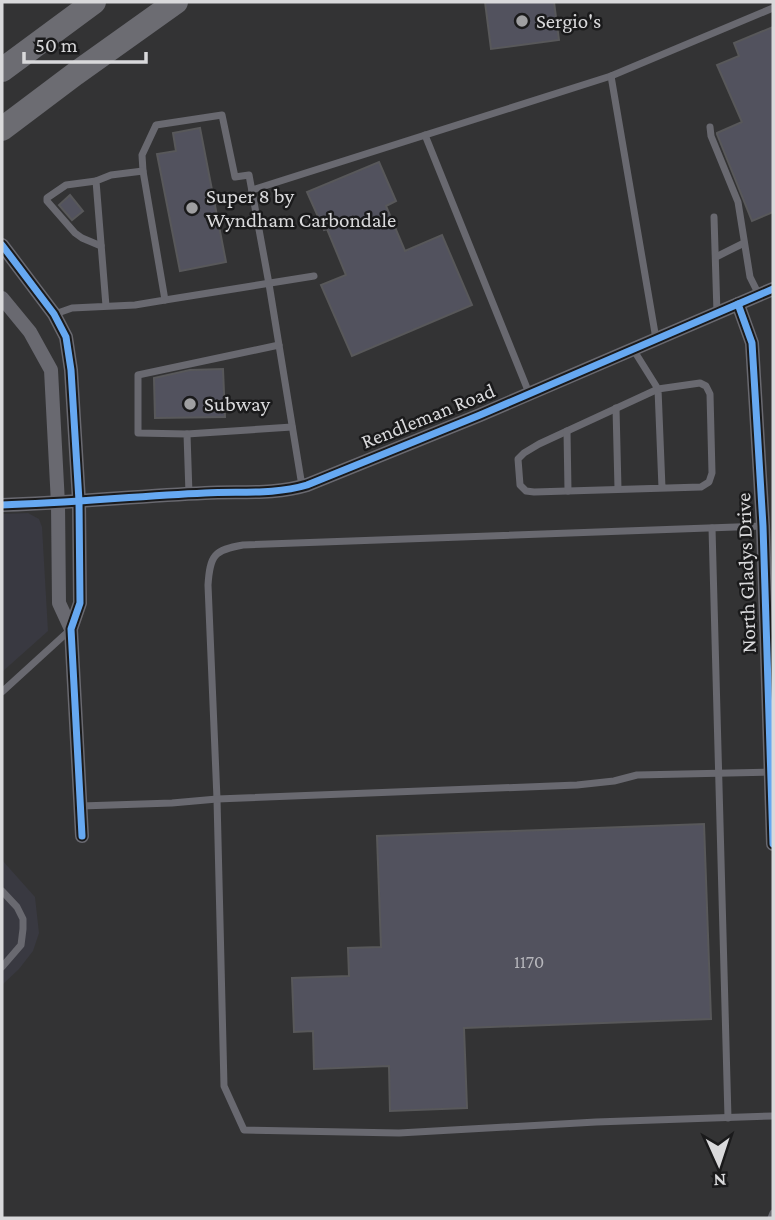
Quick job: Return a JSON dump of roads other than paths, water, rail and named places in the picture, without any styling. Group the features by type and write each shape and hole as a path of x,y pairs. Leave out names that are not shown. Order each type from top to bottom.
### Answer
{"highway":[{"path":"2,70 94,2"},
{"path":"2,129 176,2"}],"street":[{"path":"2,245 54,314 66,337 71,370 79,501 80,603 71,629"},
{"name":"Rendleman Road","path":"2,505 58,504 302,487 773,289"},
{"path":"2,298 30,332 51,370 58,504 59,603 71,629 82,836"},
{"name":"North Gladys Drive","path":"737,304 752,343 763,527 773,844"}],"lane":[{"path":"252,190 611,76 773,8"},
{"path":"611,76 656,339"},
{"path":"165,300 142,171 142,155 156,125 222,115 235,177 250,175 302,487"},
{"path":"710,127 711,136 738,202 750,277 759,295"},
{"path":"425,135 529,393"},
{"path":"101,246 75,233 47,198 66,186 142,171"},
{"path":"96,181 106,306"},
{"path":"714,216 716,313"},
{"path":"716,257 744,243"},
{"path":"54,314 72,307 135,304 314,276"},
{"path":"279,345 138,375 138,433 187,434 292,427"},
{"path":"632,349 658,388 662,488"},
{"path":"700,383 706,386 710,394 712,473 709,482 701,486 568,491 526,491 520,485 519,459 524,453 617,408 658,388 700,383"},
{"path":"617,408 618,489"},
{"path":"567,431 568,491"},
{"path":"187,434 189,494"},
{"path":"763,527 243,545 219,551 213,557 208,585 217,799 224,1086 244,1130 399,1133 773,1116"},
{"path":"712,528 728,1118"},
{"path":"2,692 71,629"},
{"path":"80,806 577,785 614,781 637,775 771,772"},
{"path":"2,891 17,907 23,919 21,945 2,967"},
{"path":"771,1218 773,1213"}],"place":[{"name":"Sergio's","path":"522,21"},
{"name":"Super 8 by Wyndham Carbondale","path":"192,208"},
{"name":"Subway","path":"190,404"}]}
